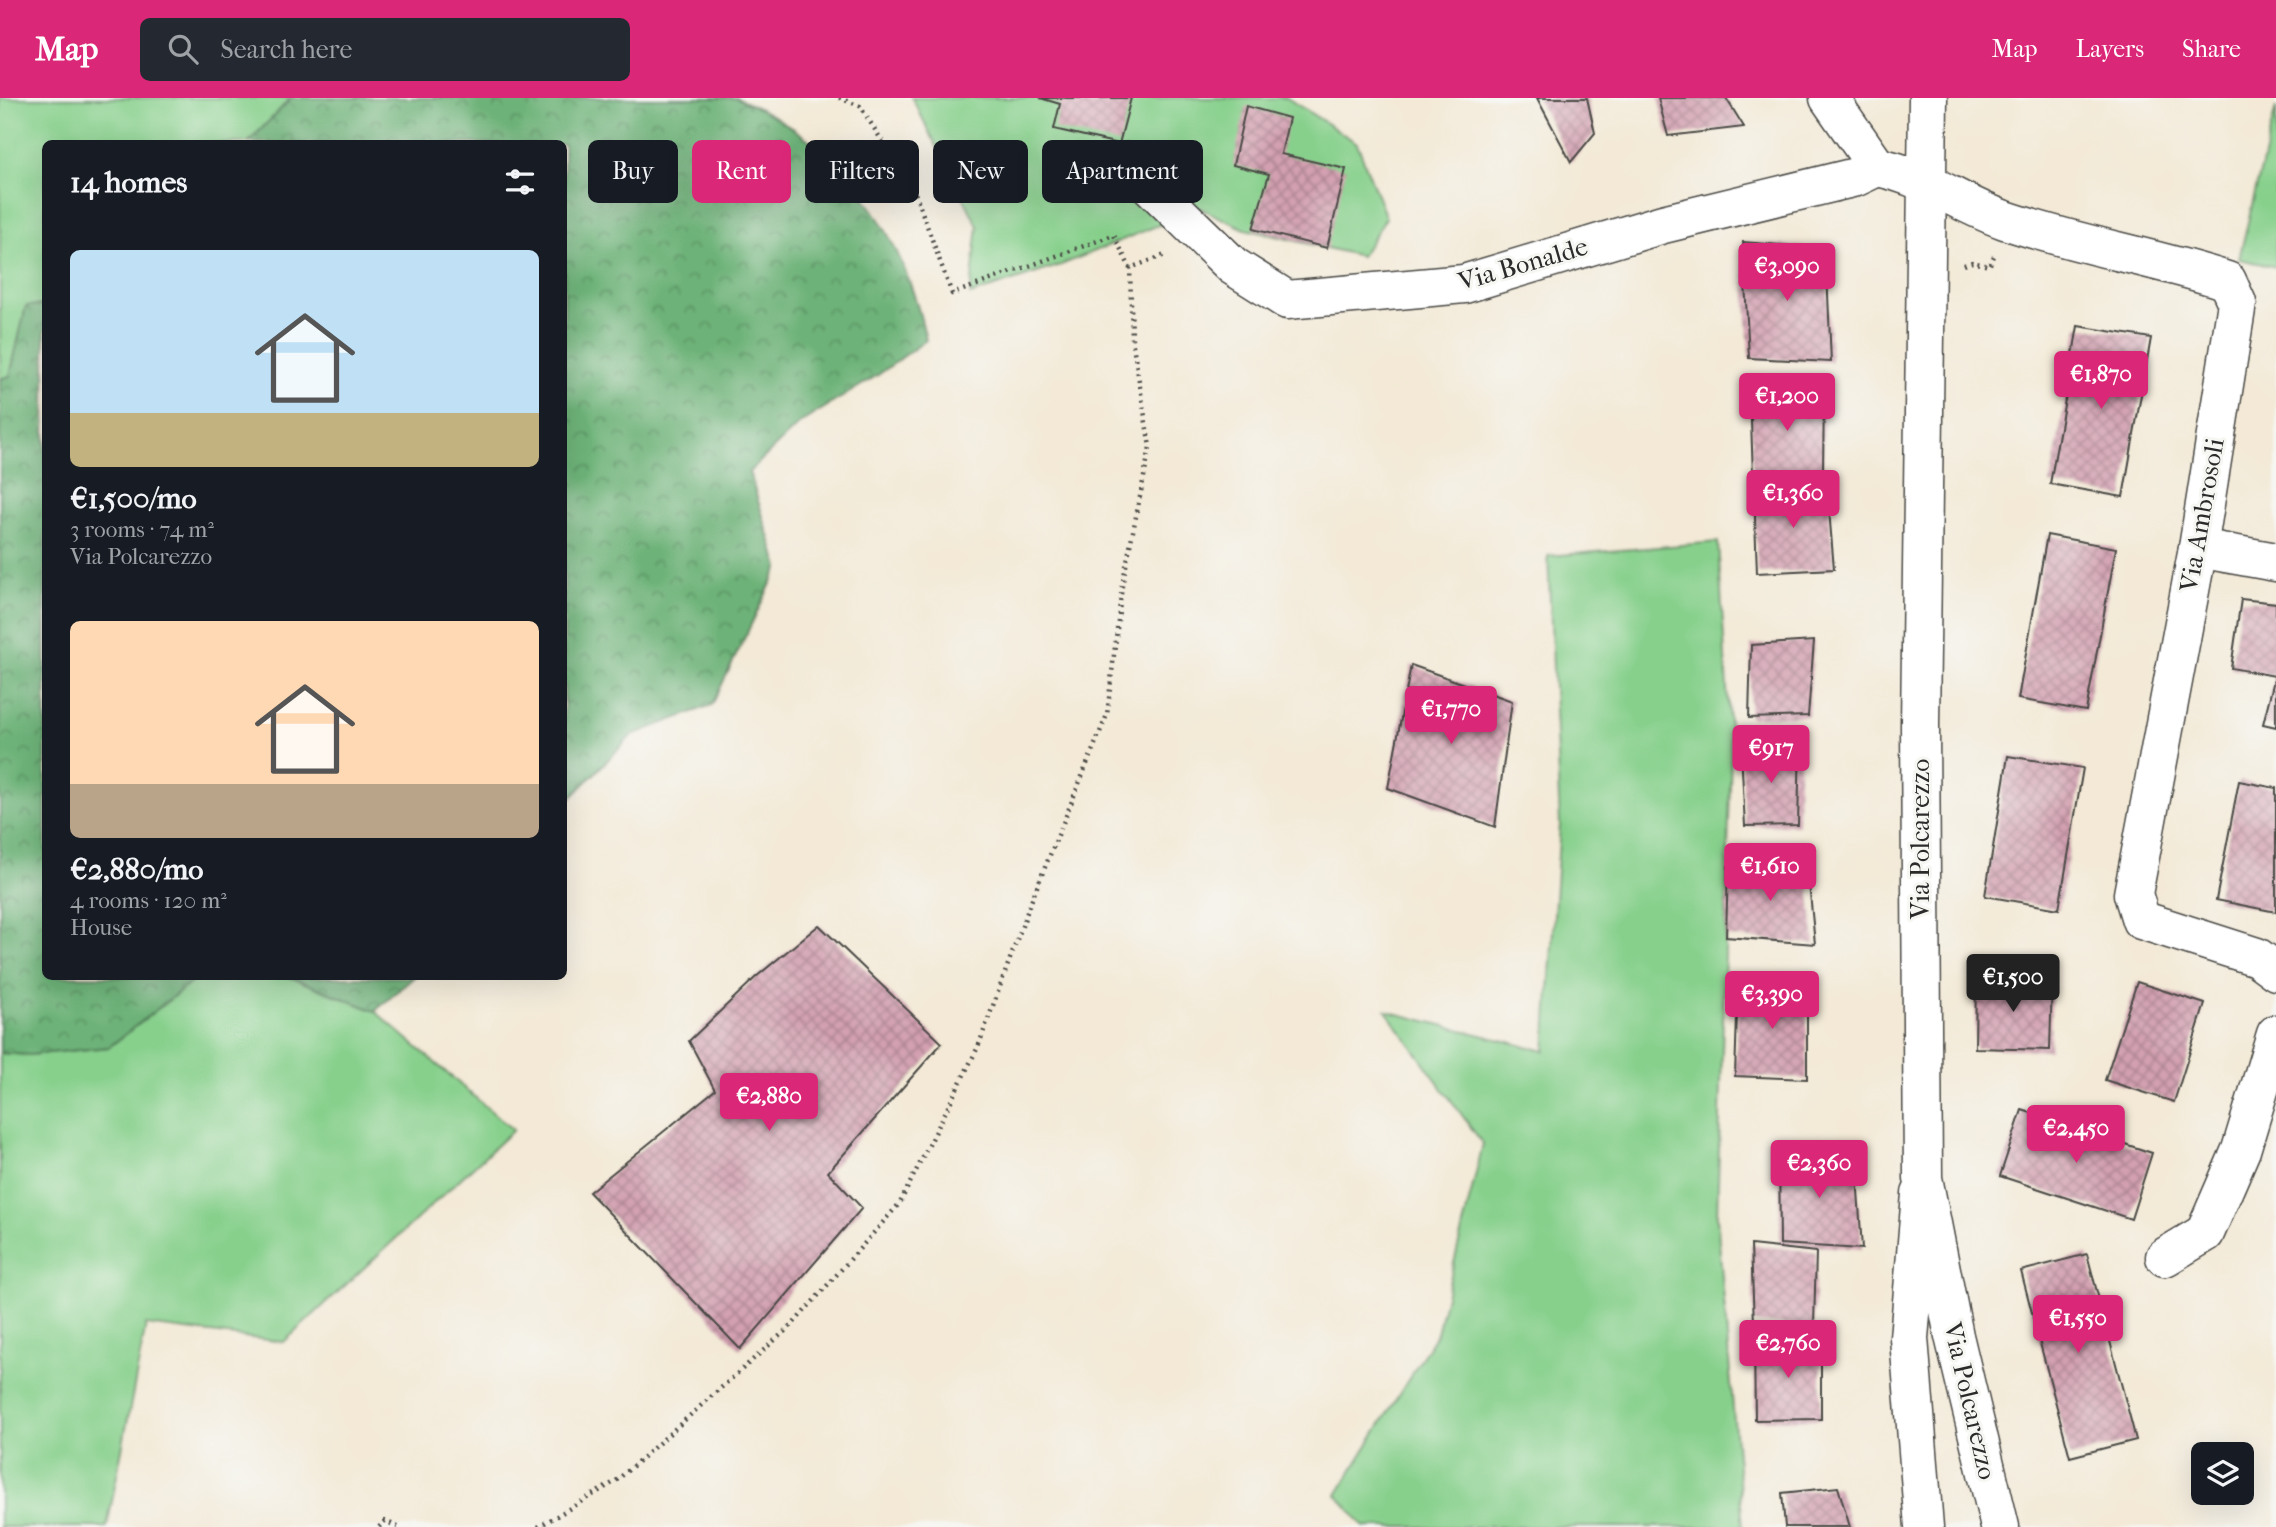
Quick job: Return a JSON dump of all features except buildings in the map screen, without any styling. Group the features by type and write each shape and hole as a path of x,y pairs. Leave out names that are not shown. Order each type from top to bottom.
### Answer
{"street":[{"path":"1829,98 1877,167"},
{"name":"Via Polcarezzo","path":"1928,98 1920,726 1923,1178 1954,1336 2000,1527"},
{"name":"Via Ambrosoli","path":"1877,167 1905,172 1925,185 2002,219 2107,251 2187,268 2227,281 2238,303 2198,548 2133,894 2141,919 2257,957 2276,971"},
{"name":"Via Bonalde","path":"1168,203 1233,266 1287,300 1464,284 1663,224 1856,177 1877,167"},
{"path":"2198,548 2276,562"},
{"path":"2165,1257 2205,1233 2241,1150 2276,1034"},
{"path":"1923,1178 1909,1338 1924,1527"}],"path":[{"path":"538,1527 616,1480 793,1324 900,1203 978,1047 1030,904 1107,715 1122,586 1150,447 1132,339 1130,268 1114,235 952,294 915,193 860,106 839,98"},
{"path":"1960,271 1963,265 1972,262 1989,266 1993,261 2002,219"},
{"path":"1130,268 1206,240"},
{"path":"379,1527 385,1521 398,1527"}],"green space":[{"path":"0,98 291,98 251,140 42,140 42,305 26,307 10,376 0,379"},
{"path":"291,98 736,98 774,116 808,140 805,140 805,203 868,203 902,262 916,300 926,340 878,375 800,423 749,472 779,567 712,705 632,735 567,802 567,140 251,140"},
{"path":"912,98 1287,98 1357,143 1386,218 1361,256 1245,229 1200,208 1061,265 970,295 978,226 966,203 1028,203 1028,140 934,140"},
{"path":"2276,107 2276,267 2239,259"},
{"path":"42,305 42,980 194,980 109,1047 29,1055 0,1053 0,379 10,376 26,306"},
{"path":"1718,542 1731,753 1717,1217 1743,1527 1364,1527 1337,1495 1437,1333 1483,1144 1386,1011 1545,1051 1560,824 1548,556"},
{"path":"194,980 298,980 375,1011 513,1130 284,1342 146,1325 107,1527 0,1527 0,1053 29,1055 109,1047"},
{"path":"298,980 411,980 375,1011"}]}
